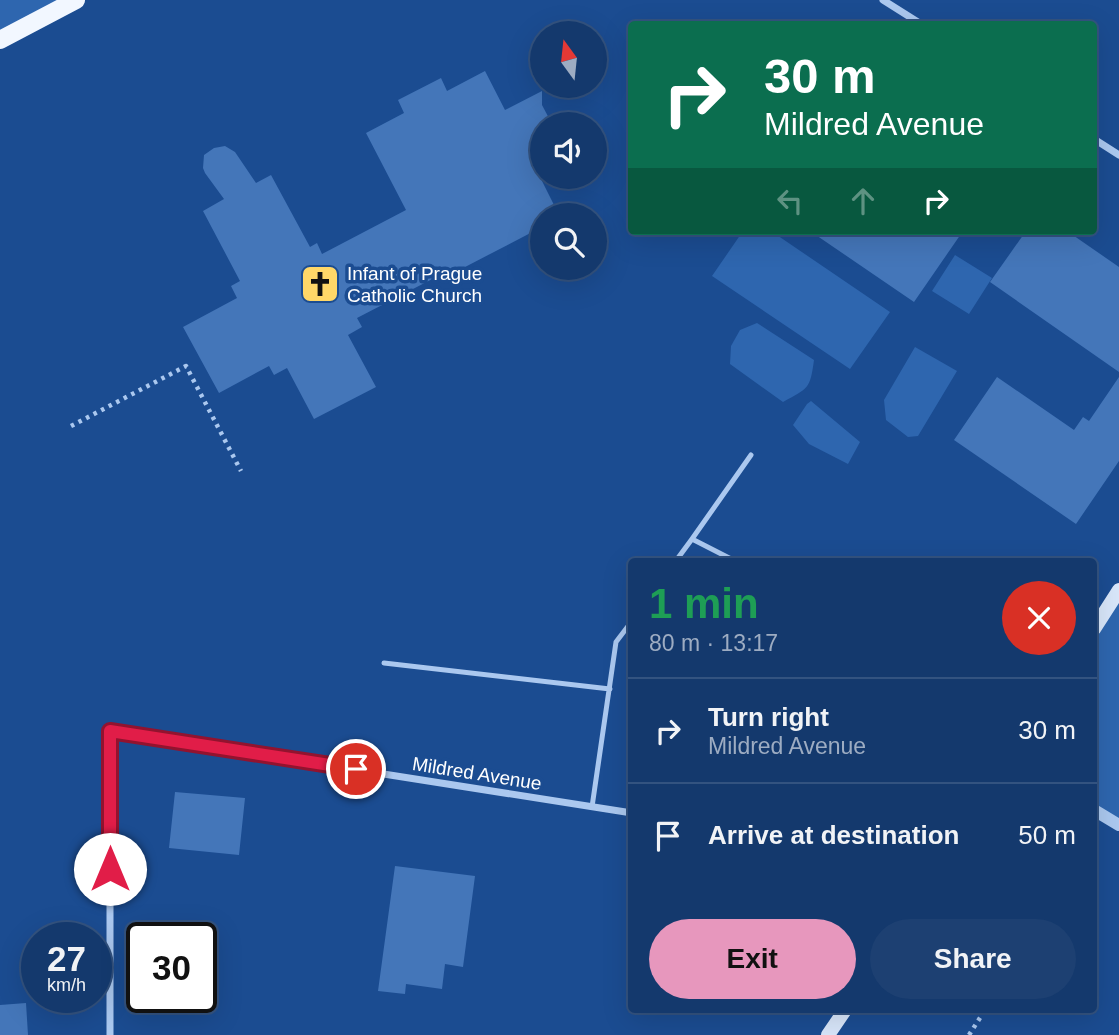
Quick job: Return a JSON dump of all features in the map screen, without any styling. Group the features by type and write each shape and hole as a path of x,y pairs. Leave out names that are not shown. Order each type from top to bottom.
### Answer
{"main road":[{"path":"0,40 76,0"},
{"path":"1097,624 1119,590"},
{"path":"828,1035 843,1013"}],"street":[{"path":"883,0 915,21"},
{"path":"1097,141 1119,155"},
{"name":"Mildred Avenue","path":"110,1035 110,731 628,812"},
{"path":"1097,812 1119,825"}],"lane":[{"path":"678,558 751,455"},
{"path":"692,539 729,558"},
{"path":"592,807 616,642 628,626"},
{"path":"384,663 610,689"}],"path":[{"path":"71,426 186,366 242,471"},
{"path":"969,1035 983,1013"}],"shaded area":[{"path":"0,0 76,0 0,40"},
{"path":"740,235 777,235 890,312 850,369 712,276"},
{"path":"955,255 992,278 969,314 932,291"},
{"path":"757,323 814,360 809,383 798,394 783,402 730,364 731,346 740,330"},
{"path":"915,347 957,371 918,436 908,437 886,420 884,400"},
{"path":"811,401 860,442 848,464 809,444 793,425"},
{"path":"1119,590 1119,825 1097,812 1097,624"}],"building":[{"path":"485,71 505,110 530,97 542,98 546,112 530,112 530,189 546,189 553,203 530,203 530,233 442,279 440,275 357,318 362,327 348,335 376,387 314,419 287,368 274,375 269,366 219,393 183,327 237,298 231,286 240,281 203,211 224,199 205,173 204,155 214,148 225,146 235,152 256,183 271,175 310,247 317,243 322,254 406,210 366,133 404,113 398,100 441,78 447,91"},
{"path":"816,235 960,235 914,302"},
{"path":"1023,235 1073,235 1119,267 1119,372 990,282"},
{"path":"997,377 1074,430 1083,417 1089,421 1119,377 1119,461 1076,524 954,440"},
{"path":"175,792 245,798 239,855 169,848"},
{"path":"395,866 475,876 463,967 445,964 442,989 406,984 405,994 378,991"},
{"path":"21,1003 21,1013 27,1013 28,1035 0,1035 0,1005"}],"place":[{"name":"Infant of Prague Catholic Church","path":"320,284"}],"route":[{"path":"110,869 110,731 356,769"}]}
